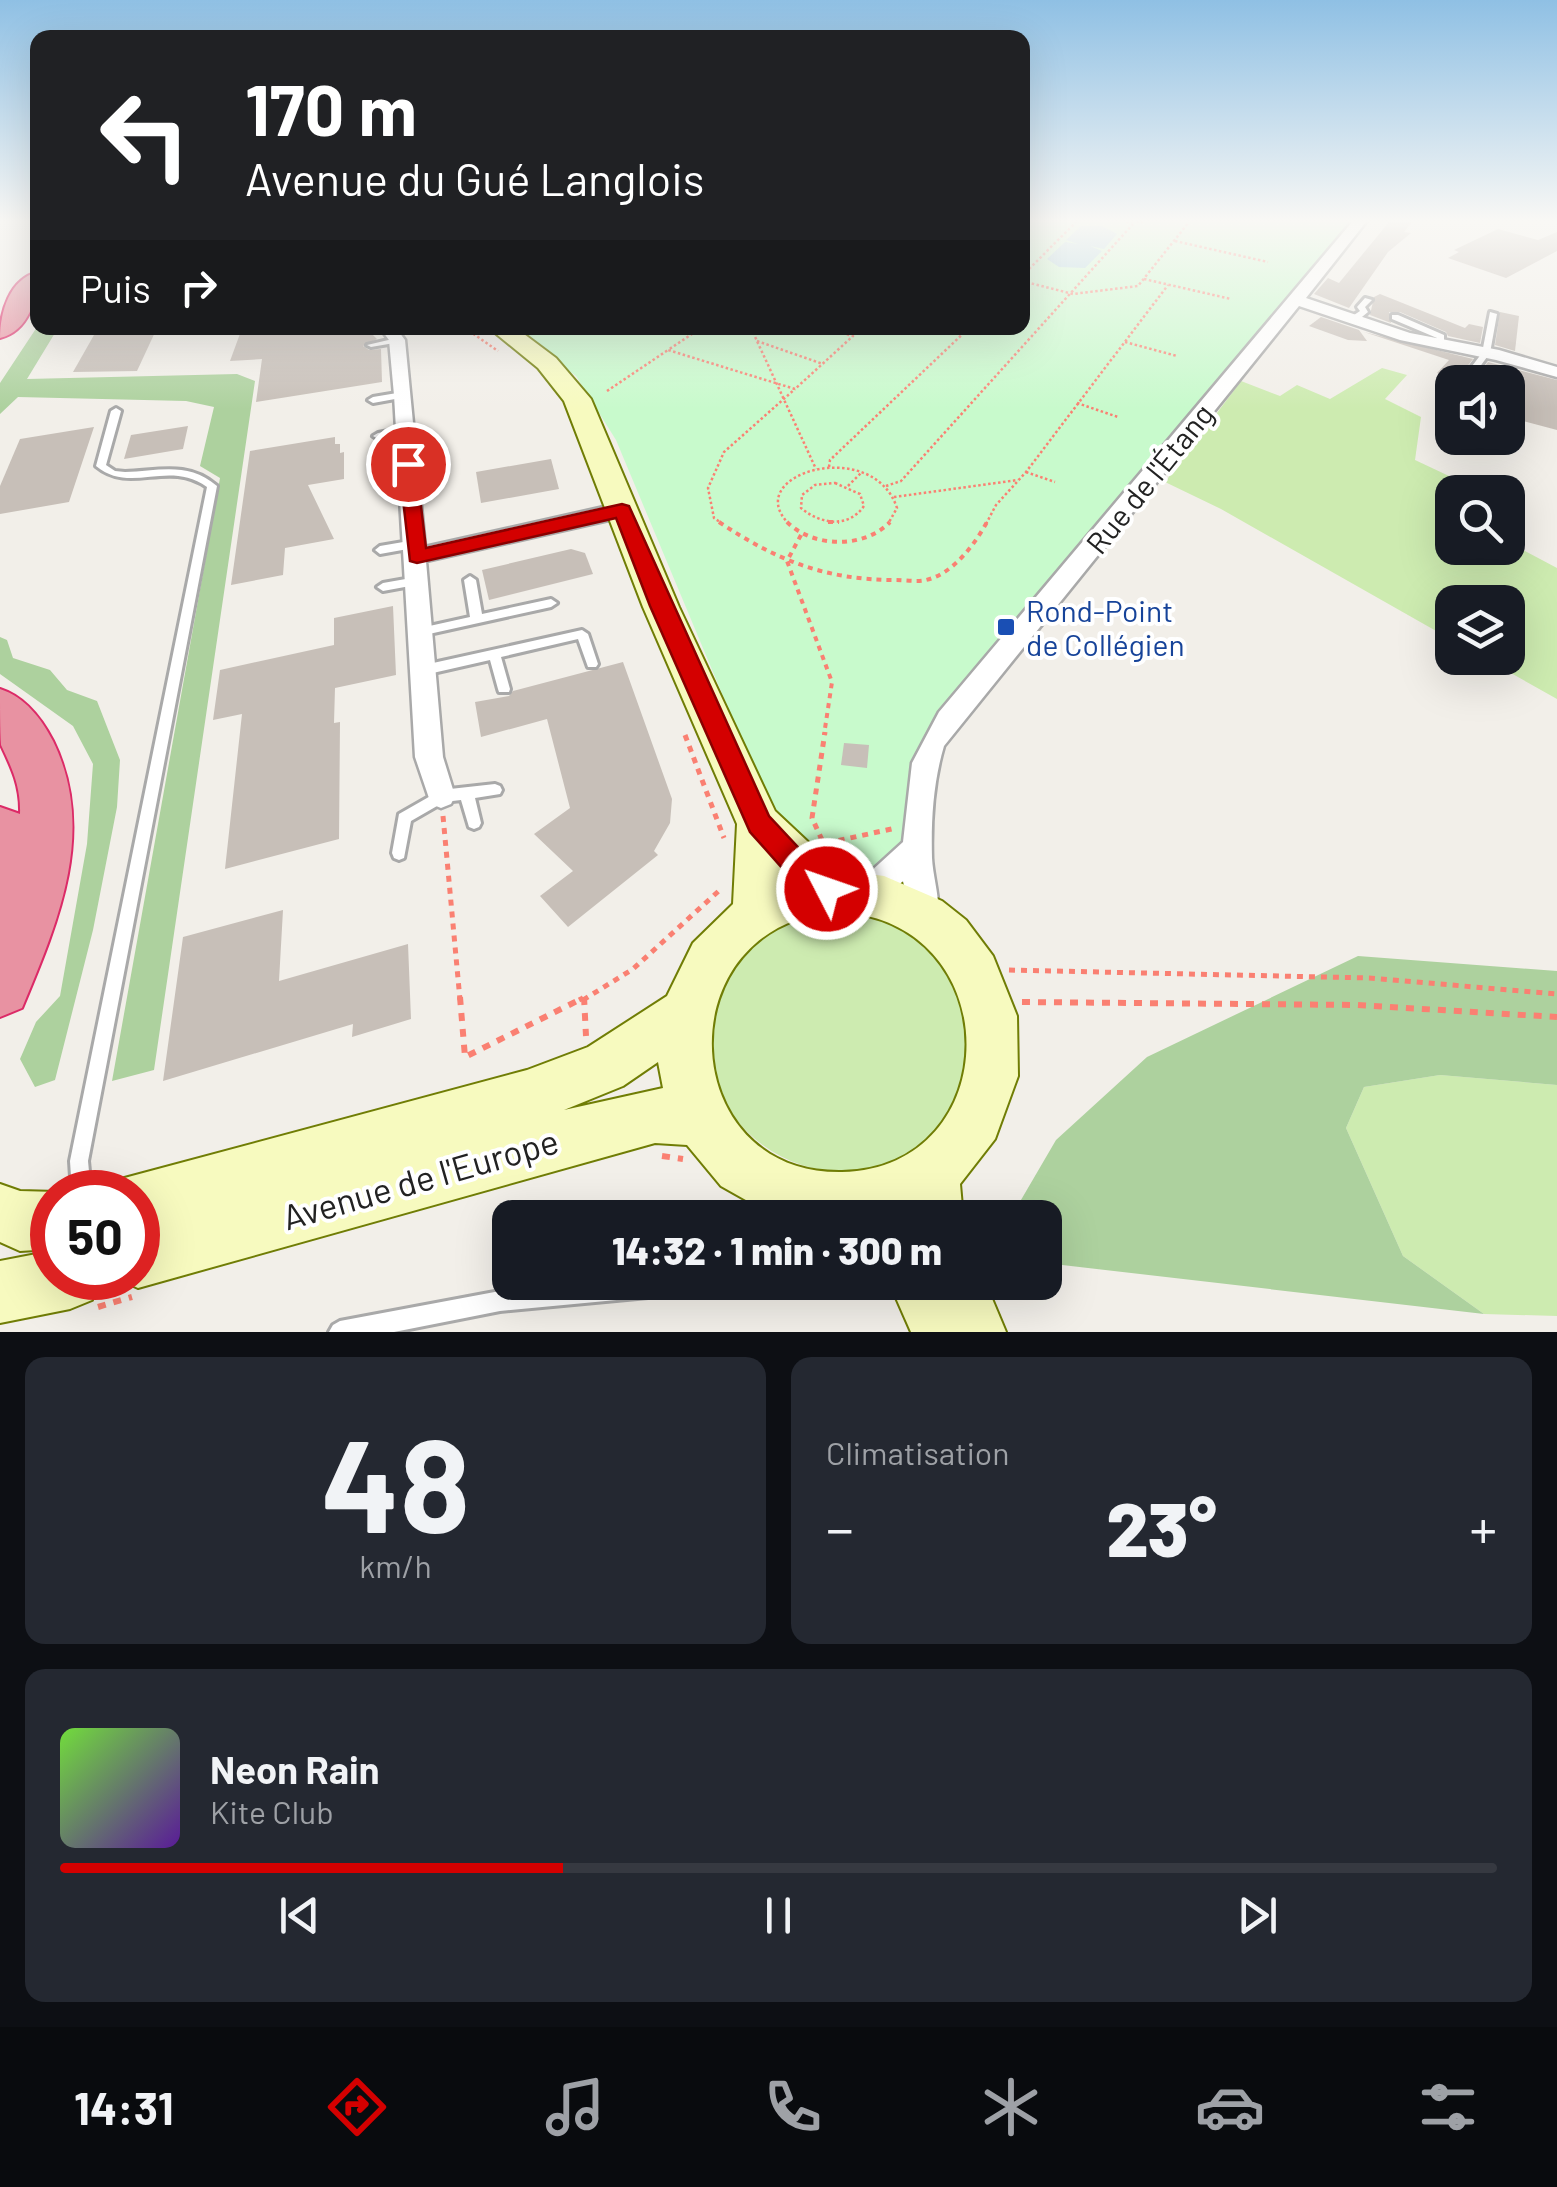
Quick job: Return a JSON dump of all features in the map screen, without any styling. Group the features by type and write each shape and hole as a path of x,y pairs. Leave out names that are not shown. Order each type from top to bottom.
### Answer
{"highway":[{"path":"0,329 30,290"},
{"path":"0,708 34,747 49,803 43,857 0,986"},
{"path":"0,831 0,876"}],"main road":[{"path":"504,343 547,363 577,400 661,606 744,836 756,910"},
{"path":"744,836 801,870 847,867 943,935 973,976 988,1016 993,1061 984,1105 932,1198 894,1196 885,1200"},
{"path":"807,1200 777,1196 737,1160 706,1119 688,1066 688,1012 701,970 712,952 756,910 847,867"},
{"name":"Avenue de l'Europe","path":"160,1196 528,1097 604,1067 688,1012"},
{"name":"Avenue de l'Europe","path":"160,1252 594,1129 655,1115 706,1119"},
{"path":"0,1213 30,1221"},
{"path":"0,1292 30,1286"}],"street":[{"name":"Rue de l'Étang","path":"924,919 916,889 918,838 931,747 948,720 1308,284"},
{"path":"1296,299 1440,344 1557,372"},
{"path":"393,335 416,550 429,757 441,796"},
{"path":"416,550 622,510"},
{"path":"847,867 918,838"}],"lane":[{"path":"1354,319 1364,312 1361,307 1368,300"},
{"path":"1477,365 1486,353 1494,314"},
{"path":"1395,317 1433,332 1441,337 1440,344"},
{"path":"371,345 391,335"},
{"path":"374,400 402,396"},
{"path":"80,1170 212,486 194,473 176,470 106,472 101,466 116,411"},
{"path":"378,436 405,431"},
{"path":"380,550 416,550"},
{"path":"470,580 477,620"},
{"path":"383,587 417,581"},
{"path":"420,632 551,603"},
{"path":"424,670 582,634 592,664"},
{"path":"495,656 504,689"},
{"path":"399,854 404,818 441,796 495,790"},
{"path":"468,795 474,824"},
{"path":"340,1332 511,1300"}],"path":[{"path":"1042,284 1073,294 1123,291 1140,284"},
{"path":"886,486 901,481 1081,284"},
{"path":"850,335 853,336 724,452 708,488 714,518 764,552 788,560 860,580 928,580 972,549 996,505 1026,472 1168,284"},
{"path":"1169,284 1231,299"},
{"path":"607,391 690,335"},
{"path":"755,335 816,468"},
{"path":"829,467 830,460 961,335"},
{"path":"758,341 823,364"},
{"path":"1124,342 1176,356"},
{"path":"668,350 795,389"},
{"path":"1077,404 1118,417"},
{"path":"829,467 862,472 886,486 894,496 894,518 870,537 830,542 801,534 780,520 774,508 775,496 794,476 829,467"},
{"path":"848,486 864,500 861,512 854,517 824,522 802,508 802,495 815,485 848,486 862,472"},
{"path":"1026,472 1054,482"},
{"path":"894,496 1018,480"},
{"path":"801,534 788,560 832,682 812,818 847,867 918,838"},
{"path":"681,726 744,836"},
{"path":"441,796 465,1057 583,998"},
{"path":"1008,970 1369,978 1557,994"},
{"path":"1008,1001 1470,1007 1557,1017"}],"green space":[{"path":"1030,284 1301,284 1161,445 963,684 910,766 905,827 897,856 874,876 843,876 769,806 616,440 576,376 520,335 1030,335"},
{"path":"32,335 54,335 27,379 237,374 255,381 154,1070 112,1081 220,478 200,466 214,407 186,401 18,397 0,414 0,383"},
{"path":"1382,368 1407,375 1385,399 1421,417 1415,460 1447,475 1435,475 1435,565 1525,565 1525,551 1557,568 1557,699 1514,675 1525,675 1525,585 1435,585 1435,630 1221,509 1165,482 1241,381 1280,396 1297,385 1330,399"},
{"path":"0,637 7,640 13,658 50,670 67,690 97,701 120,760 117,807 93,930 55,1080 35,1087 20,1059 36,1022 60,996 87,844 93,764 73,726 0,674"},
{"path":"873,910 929,948 954,987 966,1035 957,1097 933,1135 899,1160 858,1171 815,1169 773,1152 737,1120 710,1074 707,1043 712,983 778,913"},
{"path":"1358,956 1557,971 1557,1085 1440,1075 1364,1087 1346,1128 1403,1256 1484,1314 1062,1265 1062,1200 1021,1200 1056,1140 1147,1057"},
{"path":"1440,1075 1557,1085 1557,1316 1484,1314 1403,1256 1346,1128 1364,1087"}],"building":[{"path":"1323,284 1366,284 1349,308 1314,294"},
{"path":"1380,294 1465,328 1469,324 1483,327 1480,343 1448,336 1400,312 1389,312 1391,323 1370,315 1374,297"},
{"path":"1500,312 1519,316 1515,351 1495,345"},
{"path":"1321,317 1359,330 1367,341 1348,340 1309,326"},
{"path":"1364,332 1473,359 1468,365 1444,365 1449,360"},
{"path":"94,335 154,335 137,371 73,372"},
{"path":"240,335 373,335 377,339 363,346 381,349 382,382 256,402 262,359 230,361"},
{"path":"1525,372 1557,380 1557,430 1525,422"},
{"path":"188,426 183,449 124,459 131,435"},
{"path":"94,427 69,502 0,514 0,486 20,439"},
{"path":"335,437 340,453 344,452 344,479 308,485 334,539 285,548 283,575 231,585 250,451"},
{"path":"551,459 559,489 481,503 476,472"},
{"path":"571,549 585,553 593,574 489,600 482,570"},
{"path":"393,606 396,675 335,688 334,723 340,722 339,839 225,869 242,714 213,720 220,670 334,645 334,618"},
{"path":"623,662 672,799 670,823 654,851 658,855 568,927 540,896 573,871 534,834 570,808 547,719 481,737 475,702 509,696 513,691"},
{"path":"844,743 869,745 867,768 841,765"},
{"path":"283,910 279,981 408,944 411,1019 352,1037 353,1024 163,1081 183,937"}],"place":[{"name":"Rond-Point de Collégien","path":"1006,627"}],"route":[{"path":"408,464 417,556 622,510 759,824 801,870 827,889"}]}
